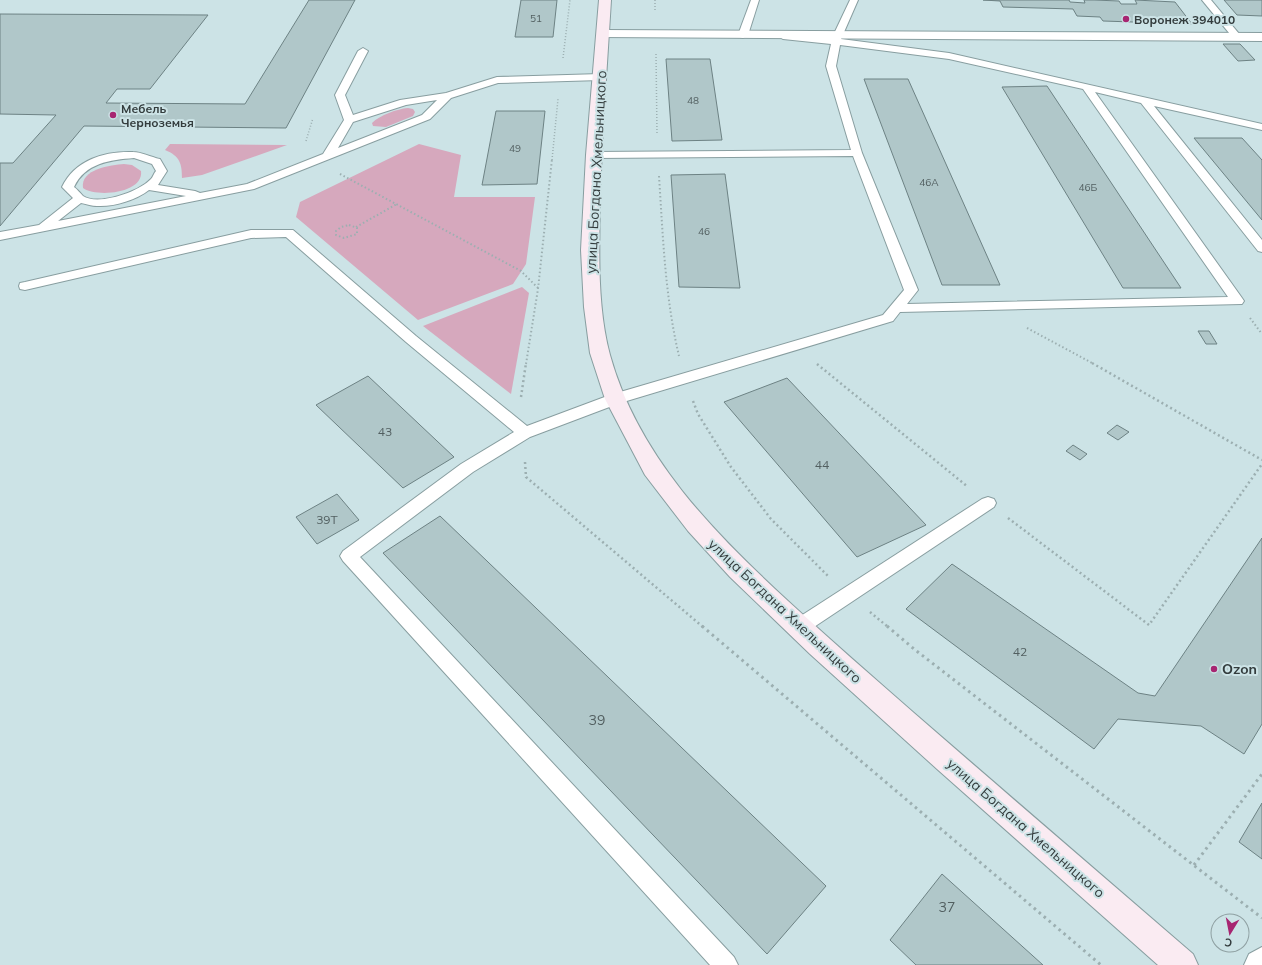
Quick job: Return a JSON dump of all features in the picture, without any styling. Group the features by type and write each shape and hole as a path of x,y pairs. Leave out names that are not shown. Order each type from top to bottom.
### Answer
{"main road":[{"name":"улица Богдана Хмельницкого","path":"605,0 601,77 594,155 590,250 593,307 600,353 616,399 653,469 696,525 738,570 799,627 1182,965"}],"street":[{"path":"603,34 769,35 837,38 1262,37"}],"lane":[{"path":"743,35 755,0"},
{"path":"726,965 349,556 467,468 524,433 616,399 796,347 888,318 911,290 857,153 831,66 837,38 854,0"},
{"path":"1206,0 1237,37"},
{"path":"837,38 949,56 1260,128"},
{"path":"350,120 340,95 364,51"},
{"path":"326,157 350,120 404,102 447,96 497,80 601,77"},
{"path":"896,308 1237,301 1087,88"},
{"path":"0,236 250,187 426,117 447,96"},
{"path":"1145,101 1262,248"},
{"path":"594,155 857,153"},
{"path":"134,155 146,156 155,160 161,165 162,172 160,176 149,187 137,194 107,201 79,199 71,194 68,187 70,179 78,171 89,164 104,159 134,155"},
{"path":"149,187 207,196"},
{"path":"41,228 79,199"},
{"path":"24,286 251,234 289,232 410,339 524,433"},
{"path":"799,627 850,595 988,503"}],"path":[{"path":"570,0 538,289 521,400 526,477 1101,965"},
{"path":"655,0 657,154 667,296 674,337 685,379 698,414 731,467 771,519 826,574 850,595 914,649 1262,918"},
{"path":"306,141 313,118"},
{"path":"336,172 397,203 521,271 538,289"},
{"path":"356,227 358,232 351,237 344,238 336,235 336,231 341,227 349,225 356,227 397,203"},
{"path":"987,306 1118,377 1262,460"},
{"path":"796,347 988,503 1149,625 1262,464"},
{"path":"1194,865 1262,774"}],"shaded area":[{"path":"408,108 413,109 415,112 413,116 386,127 373,126 372,123 375,120 384,115"},
{"path":"170,144 287,145 202,175 182,178 181,165 179,161 174,155 165,150"},
{"path":"419,144 461,155 454,197 535,197 526,264 513,284 418,320 296,217 300,202"},
{"path":"124,164 132,165 141,171 140,178 128,189 118,192 98,193 83,188 83,182 86,176 91,172 105,167"},
{"path":"522,287 529,293 511,394 423,326"}],"building":[{"path":"309,0 355,0 286,128 84,126 0,226 0,163 13,163 56,115 0,114 0,14 208,15 150,89 117,89 106,103 245,104"},
{"path":"521,0 557,0 553,37 515,37"},
{"path":"983,0 1069,0 1070,2 1085,3 1084,0 1094,0 1119,1 1121,4 1137,4 1135,0 1175,2 1192,24 1103,21 1100,17 1077,16 1073,9 1003,7 1000,1"},
{"path":"1224,0 1262,0 1262,16 1237,15"},
{"path":"1223,44 1240,44 1255,60 1238,61"},
{"path":"666,59 710,59 722,140 672,141"},
{"path":"864,79 908,79 1000,285 942,285"},
{"path":"1047,86 1181,288 1123,288 1002,87"},
{"path":"496,111 545,111 537,184 482,185"},
{"path":"1194,138 1242,138 1262,160 1262,220"},
{"path":"725,174 740,288 679,287 671,175"},
{"path":"1198,331 1209,331 1217,344 1206,344"},
{"path":"368,376 454,457 403,488 316,405"},
{"path":"787,378 926,525 857,557 724,402"},
{"path":"1117,425 1129,432 1118,440 1107,433"},
{"path":"1073,445 1087,454 1080,460 1066,451"},
{"path":"337,494 359,520 317,544 296,517"},
{"path":"440,516 826,886 767,954 383,553"},
{"path":"1262,538 1262,724 1244,754 1201,726 1118,719 1094,749 906,609 952,564 1138,693 1155,696"},
{"path":"1262,803 1262,859 1239,842"},
{"path":"942,874 1043,965 916,965 890,940"}],"place":[{"name":"Воронеж 394010","path":"1126,19"},
{"name":"Мебель Черноземья","path":"113,115"},
{"name":"Ozon","path":"1214,669"}]}
